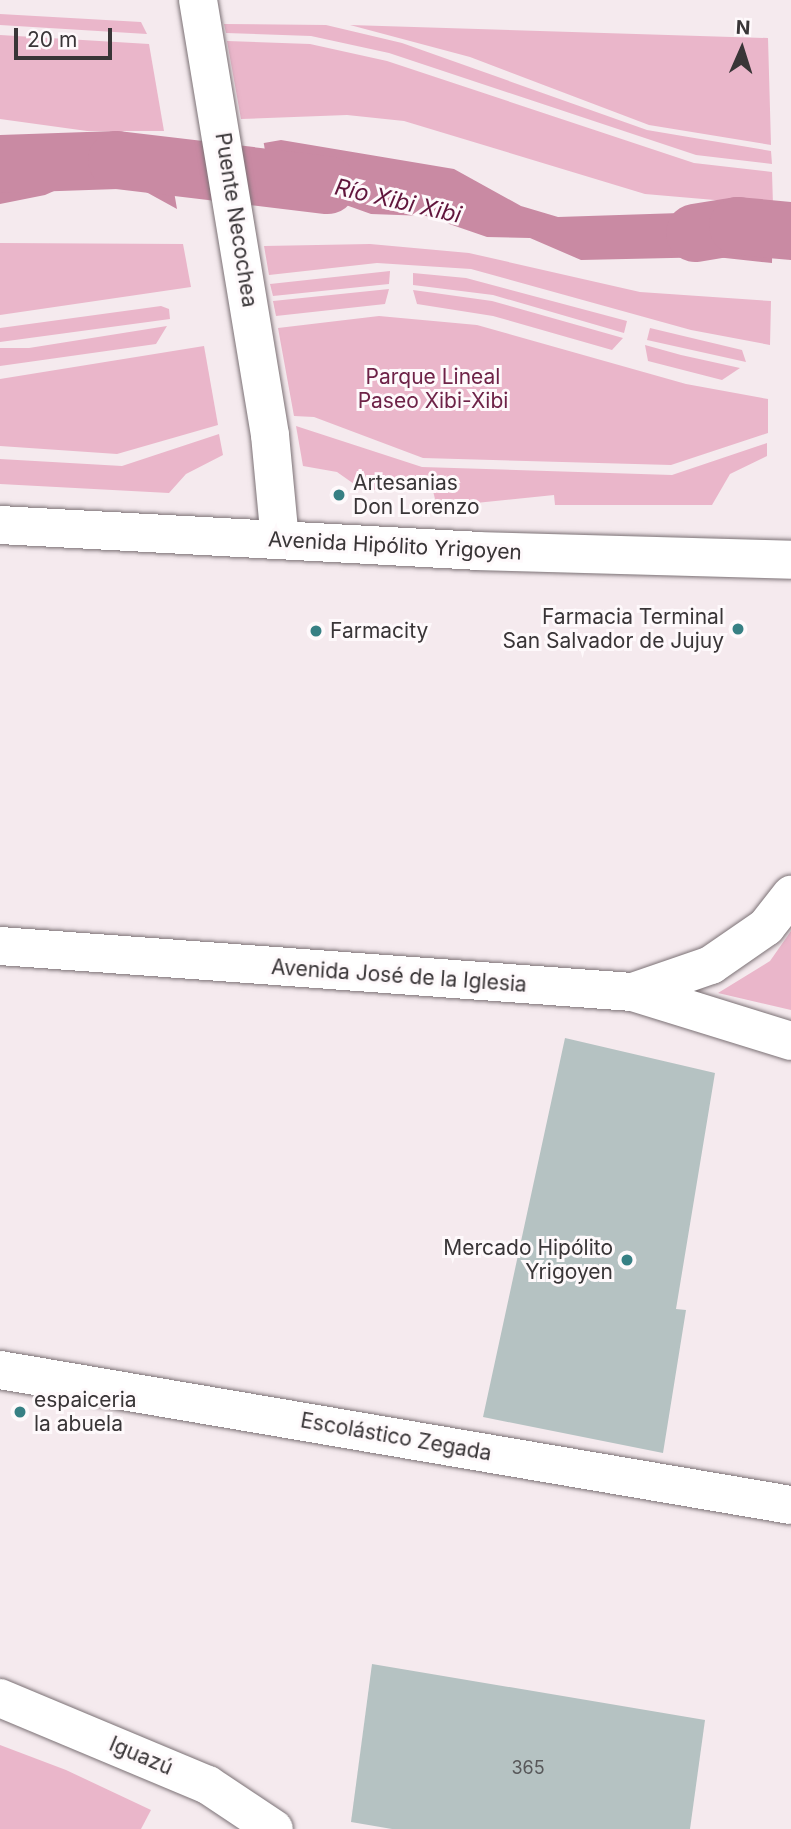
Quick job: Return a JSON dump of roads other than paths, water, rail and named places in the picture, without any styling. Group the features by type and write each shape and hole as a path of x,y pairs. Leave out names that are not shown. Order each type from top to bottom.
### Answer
{"main road":[{"name":"Puente Necochea","path":"199,3 270,435 280,540"},
{"name":"Avenida Hipólito Yrigoyen","path":"0,525 280,540 791,560"},
{"path":"633,992 711,965 766,927 791,895"},
{"name":"Avenida José de la Iglesia","path":"0,946 633,992 791,1041"},
{"name":"Escolástico Zegada","path":"0,1370 791,1505"},
{"name":"Iguazú","path":"0,1698 208,1785 274,1829"}],"water":[{"path":"281,140 454,169 521,206 558,217 773,210 772,263 716,257 581,260 530,238 487,237 426,216 371,214 315,194 266,194 246,146"},
{"path":"0,144 55,149 166,145 177,209 137,187 105,180 72,183 45,195 0,204"}],"waterway":[{"name":"Río Xibi Xibi","path":"0,164 117,160 328,185"},
{"name":"Río Xibi Xibi","path":"695,233 738,226 791,231"}],"place":[{"name":"Artesanias Don Lorenzo","path":"339,495"},
{"name":"Farmacia Terminal San Salvador de Jujuy","path":"738,629"},
{"name":"Farmacity","path":"316,631"},
{"name":"Mercado Hipólito Yrigoyen","path":"627,1260"},
{"name":"espaiceria la abuela","path":"20,1412"}],"park label":[{"name":"Parque Lineal Paseo Xibi-Xibi","path":"433,389"}]}
